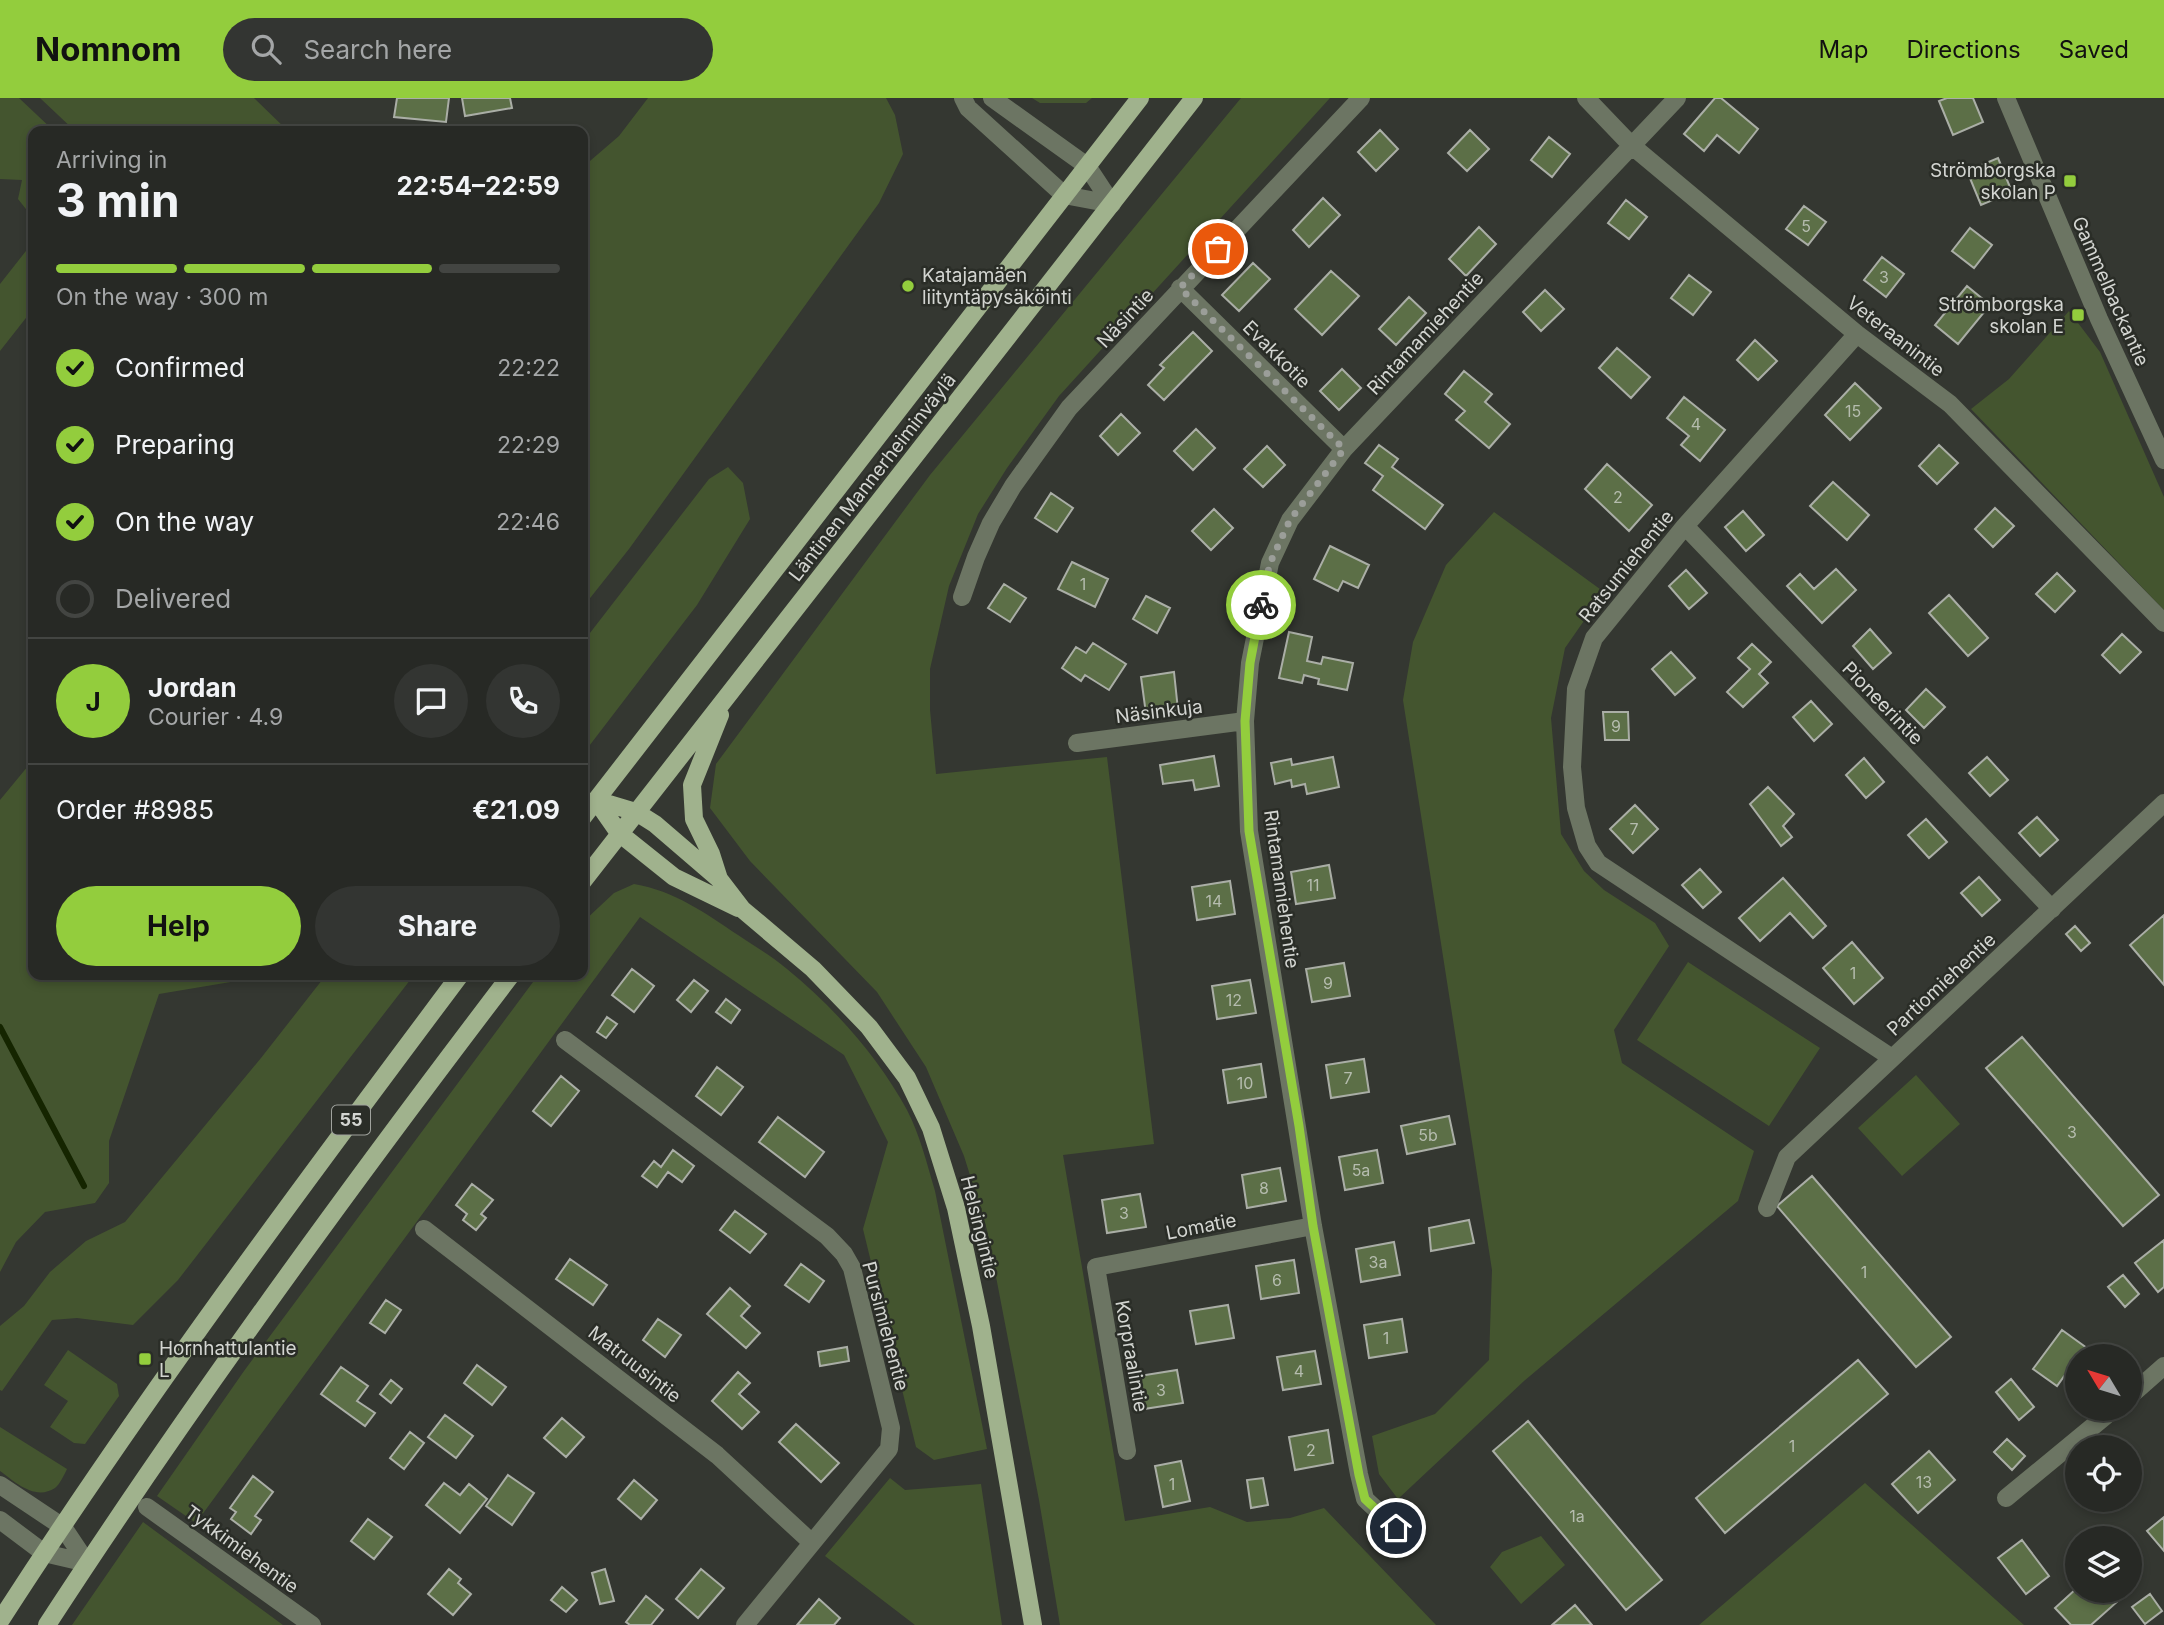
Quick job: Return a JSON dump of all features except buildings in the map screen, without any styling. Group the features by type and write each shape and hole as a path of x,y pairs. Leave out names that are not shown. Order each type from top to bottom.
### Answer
{"main road":[{"name":"Läntinen Mannerheiminväylä","path":"588,810 1140,98"},
{"name":"Läntinen Mannerheiminväylä","path":"588,874 1194,98"},
{"name":"Helsingintie","path":"719,879 711,854 694,819 692,785 730,693"},
{"name":"Helsingintie","path":"596,800 636,812 655,824 719,879 742,909 813,969 869,1027 907,1078 931,1128 956,1208 981,1326 1033,1625"},
{"name":"Helsingintie","path":"596,800 619,833 674,877 742,909"},
{"name":"55","path":"0,1621 44,1553 244,1267 456,980"},
{"name":"55","path":"47,1625 223,1366 507,980"}],"street":[{"path":"962,98 968,107 1064,195 1111,204"},
{"path":"992,98 1087,166 1111,204"},
{"name":"Näsintie","path":"962,597 985,535 1013,486 1069,408 1360,98"},
{"name":"Veteraanintie","path":"1586,98 1631,145 1857,334 1950,404 2164,623"},
{"name":"Rintamamiehentie","path":"1396,1528 1365,1499 1313,1226 1299,1126 1249,831 1245,721 1250,663 1270,563 1290,520 1344,449 1677,98"},
{"name":"Gammelbackantie","path":"2006,98 2099,318 2164,460"},
{"name":"Evakkotie","path":"1180,288 1344,449"},
{"name":"Ratsumiehentie","path":"1857,334 1685,526 1594,638 1576,689 1572,766 1576,808 1587,846 1598,863 1892,1058"},
{"name":"Pioneerintie","path":"1685,526 2052,909"},
{"name":"Näsinkuja","path":"1077,743 1245,721"},
{"name":"Partiomiehentie","path":"1766,1209 1787,1157 2164,803"},
{"name":"Pursimiehentie","path":"565,1040 827,1236 844,1254 852,1268 891,1428 889,1449 745,1625"},
{"name":"Lomatie","path":"1096,1267 1313,1226"},
{"name":"Matruusintie","path":"424,1230 717,1455 811,1542"},
{"name":"Korpraalintie","path":"1096,1267 1127,1451"},
{"path":"2142,1385 2164,1366"},
{"path":"2006,1498 2099,1421"},
{"path":"0,1485 63,1527 87,1563"},
{"name":"Tykkimiehentie","path":"148,1507 312,1625"},
{"path":"0,1520 44,1553 87,1563"}],"green space":[{"path":"0,98 19,98 49,126 28,126 28,212 18,199 22,180 0,179"},
{"path":"40,98 254,98 283,126 70,126"},
{"path":"648,98 886,98 895,115 903,154 879,203 629,549 588,601 588,163 619,136"},
{"path":"1032,98 1092,98 1086,103 1040,103"},
{"path":"1241,98 1330,98 1059,396 1007,468 978,514 949,586 930,669 930,710 936,774 1107,757 1154,1144 1063,1155 1125,1521 1210,1507 1247,1522 1290,1518 1324,1508 1436,1625 1060,1625 987,1230 964,1156 926,1067 877,992 750,861 710,808 716,764 930,475"},
{"path":"28,248 28,315 0,351 0,284"},
{"path":"2069,311 2100,352 2164,497 2164,610 1971,409 2009,379"},
{"path":"728,467 743,483 750,519 697,605 588,747 588,636 709,479"},
{"path":"1494,512 1604,592 1565,648 1551,718 1561,834 1584,871 1604,890 1655,923 1669,946 1614,1030 1622,1063 1754,1151 1738,1201 1524,1381 1398,1499 1379,1474 1372,1436 1435,1414 1489,1360 1492,1270 1403,700 1413,642 1446,565"},
{"path":"28,766 28,980 242,980 159,994 109,1141 109,1183 95,1203 45,1212 16,1242 0,1272 0,800"},
{"path":"634,884 663,892 689,904 769,955 838,1016 883,1071 916,1129 935,1191 987,1449 934,1460 916,1447 863,1229 888,1142 844,1055 640,917 196,1523 157,1496 244,1371 535,980 588,980 588,917 614,893"},
{"path":"1688,962 1820,1048 1769,1126 1637,1040"},
{"path":"322,980 410,980 178,1280 133,1325 77,1318 52,1320 2,1391 0,1390 0,1326 24,1306 50,1272 86,1241 125,1222"},
{"path":"1916,1075 1960,1124 1902,1176 1858,1128"},
{"path":"68,1350 117,1384 119,1396 85,1444 74,1443 50,1427 68,1401 44,1385"},
{"path":"0,1427 67,1469 55,1488 33,1491 19,1485 0,1471"},
{"path":"890,1478 905,1490 981,1484 1002,1625 915,1625 825,1556"},
{"path":"1865,1483 2024,1625 1699,1625"},
{"path":"143,1522 283,1625 72,1625"},
{"path":"1541,1536 1565,1565 1521,1604 1490,1567 1502,1552"}],"waterway":[{"path":"0,1027 84,1186"}],"way so far":[{"path":"1218,249 1180,288 1344,449 1290,520 1270,563 1261,605"}],"place":[{"name":"Strömborgska skolan P","path":"2070,181"},
{"name":"Katajamäen liityntäpysäköinti","path":"908,286"},
{"name":"Strömborgska skolan E","path":"2078,315"},
{"name":"Hornhattulantie L","path":"145,1359"}],"route":[{"path":"1261,605 1250,663 1245,721 1249,831 1299,1126 1313,1226 1359,1475 1365,1499 1396,1528"}]}
